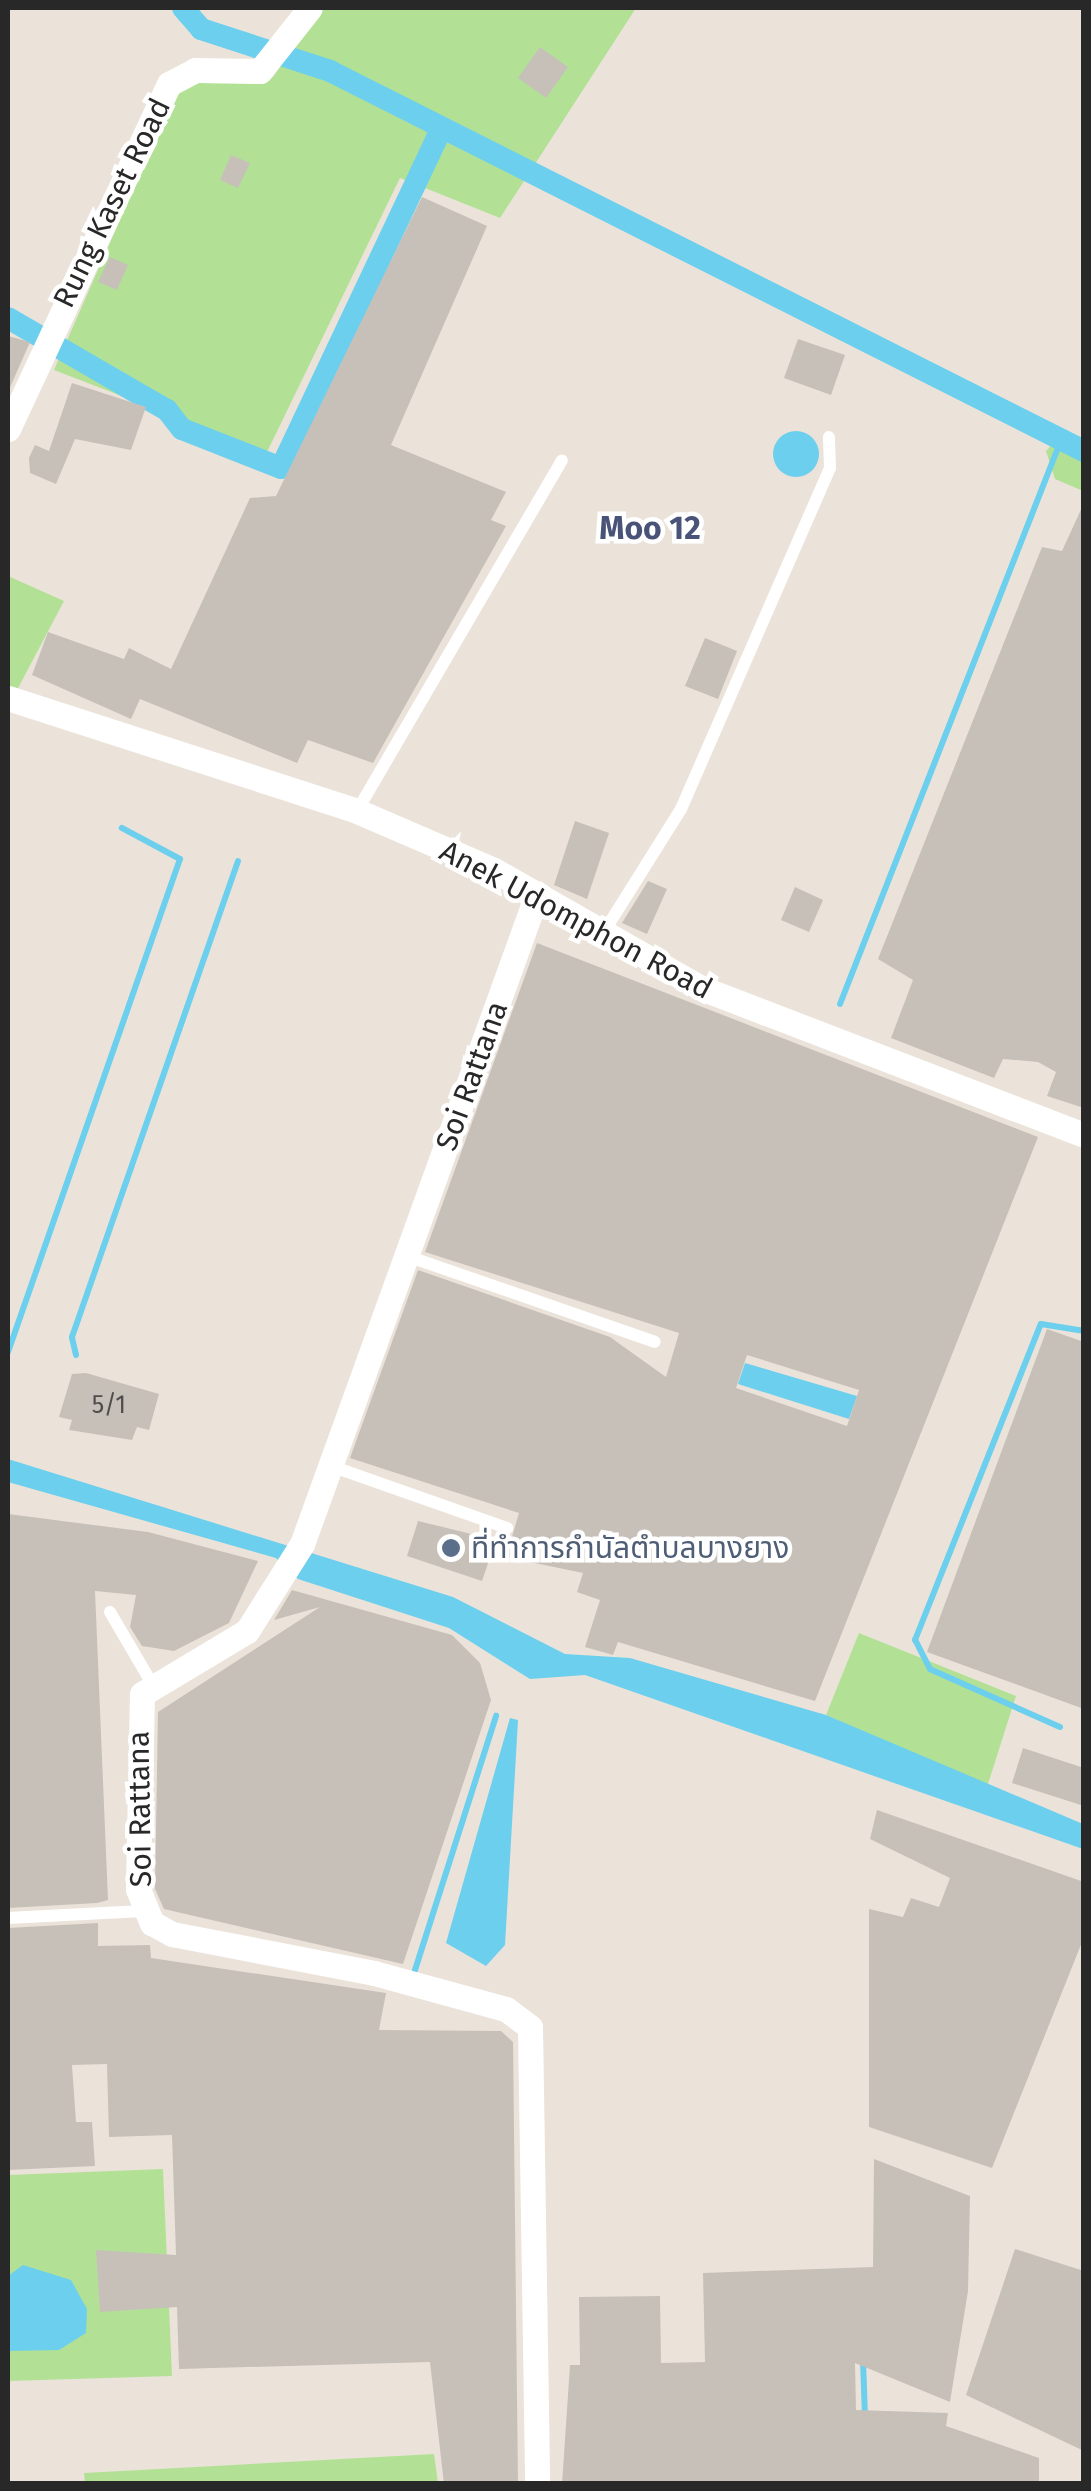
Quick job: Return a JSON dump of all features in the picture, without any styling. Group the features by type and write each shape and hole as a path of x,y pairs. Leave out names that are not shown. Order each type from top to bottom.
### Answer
{"street":[{"name":"Rung Kaset Road","path":"8,429 169,84 196,70 260,71 280,51 310,8"},
{"name":"Anek Udomphon Road","path":"8,698 357,811 536,898 601,938 808,1034 1084,1135"},
{"name":"Soi Rattana","path":"536,898 302,1544 247,1631 151,1682 139,1710 144,1911 172,1934 374,1973 506,2009 530,2027 537,2484"}],"lane":[{"path":"601,938 681,808 830,468 829,437"},
{"path":"357,811 562,460"},
{"path":"407,1256 655,1342"},
{"path":"331,1466 506,1528"},
{"path":"110,1612 151,1682"},
{"path":"8,1918 144,1911"}],"green space":[{"path":"319,8 636,8 500,218 400,178 267,452 54,370 180,83 273,77"},
{"path":"1063,432 1083,442 1083,491 1055,479 1046,451"},
{"path":"8,576 64,601 16,692 8,689"},
{"path":"859,1633 1016,1696 987,1787 826,1715"},
{"path":"163,2169 172,2376 8,2381 8,2175"},
{"path":"434,2454 438,2483 85,2484 84,2473"}],"water":[{"path":"796,431 813,437 819,454 813,471 796,477 779,471 773,454 779,437"},
{"path":"745,1363 857,1396 849,1419 738,1384"},
{"path":"8,1459 453,1597 565,1654 630,1658 826,1715 1083,1824 1083,1849 585,1675 530,1679 449,1628 298,1579 276,1558 8,1482"},
{"path":"510,1718 518,1720 505,1945 486,1966 446,1943"},
{"path":"23,2265 71,2280 87,2309 86,2333 59,2350 8,2351 8,2276"}],"building":[{"path":"540,47 568,67 546,98 518,78"},
{"path":"231,155 250,163 238,188 220,180"},
{"path":"422,197 487,226 391,445 506,492 491,520 506,526 373,763 308,740 297,763 140,699 131,719 32,675 48,632 124,659 129,648 171,669 250,498 276,496"},
{"path":"110,257 128,265 117,290 98,282"},
{"path":"8,336 30,342 8,392"},
{"path":"798,339 845,355 831,395 784,378"},
{"path":"72,383 146,407 131,450 75,439 56,484 30,473 29,458 35,445 49,451"},
{"path":"1084,503 1084,1108 1047,1096 1056,1072 1038,1062 1003,1059 994,1078 891,1038 913,980 878,959 1042,547 1062,551"},
{"path":"705,638 737,651 718,699 685,686"},
{"path":"575,821 609,833 587,899 554,885"},
{"path":"648,881 667,889 647,934 622,923"},
{"path":"795,887 823,900 809,932 781,920"},
{"path":"537,943 1038,1137 815,1701 618,1642 613,1655 585,1647 600,1600 577,1592 583,1573 506,1557 519,1513 350,1458 418,1270 610,1337 666,1377 679,1333 425,1252","holes":["747,1355 859,1390 847,1426 736,1388"]},
{"path":"1047,1329 1084,1342 1084,1709 927,1652"},
{"path":"86,1373 159,1394 149,1430 137,1427 132,1440 69,1430 72,1420 59,1417 72,1374"},
{"path":"8,1514 148,1532 258,1561 229,1623 174,1651 142,1646 130,1627 136,1595 95,1591 108,1900 97,1903 8,1908"},
{"name":"ที่ทำการกำนัลตำบลบางยาง","path":"418,1521 496,1540 482,1581 407,1556"},
{"path":"292,1590 452,1635 480,1663 491,1700 403,1964 164,1909 155,1889 158,1712 320,1607 274,1620"},
{"path":"1023,1748 1084,1768 1084,1806 1012,1783"},
{"path":"877,1810 1084,1882 1084,1937 992,2168 869,2127 869,1909 903,1917 911,1898 939,1907 950,1878 870,1839"},
{"path":"98,1923 98,1946 150,1945 151,1958 386,1993 379,2030 501,2031 513,2042 518,2484 444,2484 430,2362 179,2369 177,2307 100,2312 96,2250 176,2255 172,2135 109,2137 107,2064 72,2065 76,2122 92,2122 95,2166 8,2170 8,1928"},
{"path":"874,2159 970,2196 968,2291 950,2402 855,2363 856,2410 948,2413 946,2426 1039,2458 1039,2484 562,2484 570,2365 580,2365 579,2297 660,2296 661,2363 705,2362 703,2273 873,2267"},
{"path":"1015,2249 1084,2271 1084,2451 966,2395"}],"waterway":[{"path":"183,8 201,29 330,71 1084,451"},
{"path":"8,318 167,410 182,429 281,468 439,133"},
{"path":"840,1004 1061,440"},
{"path":"8,1352 180,859 122,828"},
{"path":"76,1355 72,1337 238,861"},
{"path":"1060,1727 930,1669 915,1640 1041,1324 1084,1331"},
{"path":"415,1970 496,1716"},
{"path":"863,2360 865,2417"}],"place":[{"name":"ที่ทำการกำนัลตำบลบางยาง","path":"451,1548"}],"district":[{"name":"Moo 12","path":"650,528"}]}
